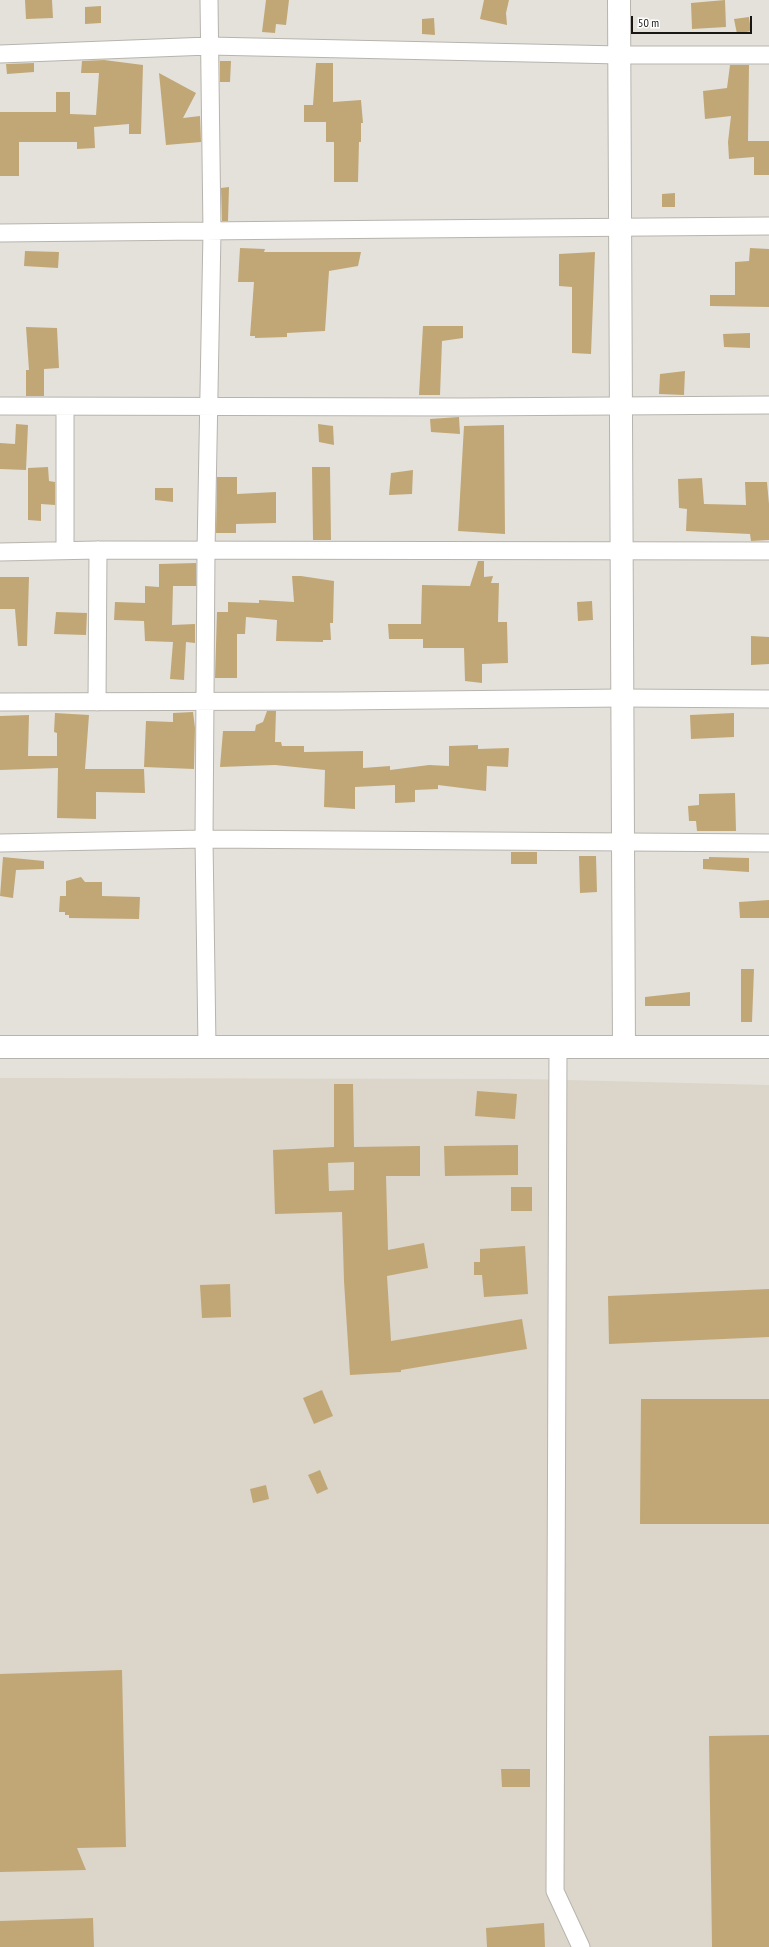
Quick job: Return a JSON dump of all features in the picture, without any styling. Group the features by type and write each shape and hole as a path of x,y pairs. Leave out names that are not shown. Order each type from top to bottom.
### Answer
{"street":[{"path":"207,1047 204,839 206,551 212,232 208,46 209,0"},
{"path":"620,0 624,1047"},
{"path":"0,54 208,46 620,55 769,55"},
{"path":"0,234 620,226 769,226"},
{"path":"0,406 66,408 769,405"},
{"path":"65,550 66,408"},
{"path":"0,552 65,550 206,551 622,549 769,551"},
{"path":"97,702 98,550"},
{"path":"0,702 339,702 622,698 769,699"},
{"path":"0,843 204,839 769,843"},
{"path":"0,1047 769,1047"},
{"path":"558,1047 555,1891 581,1947"}],"shaded area":[{"path":"0,1078 524,1079 769,1085 769,1947 0,1947"}],"building":[{"path":"25,0 52,0 53,18 26,19"},
{"path":"266,0 289,0 286,25 276,24 275,33 262,32"},
{"path":"484,0 509,0 506,13 507,25 480,19"},
{"path":"725,0 726,27 692,29 691,3"},
{"path":"101,6 101,23 85,24 85,7"},
{"path":"749,17 751,31 737,34 734,19"},
{"path":"434,18 435,35 422,34 422,19"},
{"path":"104,60 143,65 141,134 129,134 129,124 94,127 95,148 77,149 77,142 19,142 19,176 0,176 0,112 56,112 56,92 70,92 70,114 96,115 99,73 81,73 82,61"},
{"path":"220,61 231,61 230,82 220,82"},
{"path":"34,63 34,72 7,74 6,64"},
{"path":"316,63 333,63 333,102 361,100 363,123 361,123 361,142 359,142 358,182 334,182 334,142 326,142 326,122 304,122 304,105 313,105"},
{"path":"730,65 749,65 748,141 769,141 769,175 754,175 754,157 729,159 728,142 731,116 705,119 703,91 727,88"},
{"path":"159,73 196,93 183,118 200,116 201,142 166,145"},
{"path":"229,187 228,221 222,221 221,188"},
{"path":"675,193 675,207 662,207 662,194"},
{"path":"240,248 265,249 264,252 361,252 358,266 329,271 325,331 287,333 287,337 255,338 255,336 250,336 254,282 238,282"},
{"path":"750,248 769,249 769,307 710,306 710,295 735,295 735,262 749,261"},
{"path":"25,251 59,252 58,268 24,266"},
{"path":"595,252 591,354 572,353 572,287 559,286 559,254"},
{"path":"423,326 463,326 463,338 442,341 440,395 419,395"},
{"path":"26,327 57,328 59,368 44,369 44,396 26,396 26,370 29,370"},
{"path":"750,333 750,348 724,347 723,334"},
{"path":"685,371 684,395 659,394 660,374"},
{"path":"459,417 460,434 431,432 430,419"},
{"path":"16,424 28,425 26,470 0,469 0,443 15,444"},
{"path":"318,424 333,426 334,445 319,442"},
{"path":"504,425 505,534 458,531 464,426"},
{"path":"48,467 49,481 55,482 55,505 41,504 41,521 28,520 28,468"},
{"path":"312,467 330,467 331,540 313,540"},
{"path":"413,470 412,494 389,495 391,473"},
{"path":"217,477 237,477 237,494 276,492 276,523 236,524 236,533 216,533"},
{"path":"702,478 704,504 746,505 745,482 767,482 769,504 769,540 751,541 750,534 686,531 687,509 679,508 678,479"},
{"path":"155,488 173,488 173,502 155,500"},
{"path":"478,561 484,561 484,577 493,576 491,583 499,583 498,622 507,622 508,663 482,664 482,683 465,681 464,648 423,648 423,639 389,639 388,624 421,624 422,585 470,586"},
{"path":"196,563 196,586 173,586 172,625 195,624 195,643 186,642 184,680 170,679 173,642 145,641 144,621 114,620 115,602 145,603 145,586 159,587 159,564"},
{"path":"292,576 334,581 333,623 330,623 331,640 323,640 323,642 276,641 277,620 246,617 245,634 237,634 237,678 215,678 217,612 228,612 228,602 259,603 259,600 294,602"},
{"path":"0,577 29,577 27,646 18,646 15,609 0,609"},
{"path":"592,601 593,620 578,621 577,602"},
{"path":"56,612 87,613 86,635 54,634"},
{"path":"751,636 769,637 769,664 751,665"},
{"path":"267,711 276,711 275,742 281,742 282,746 304,746 304,752 363,751 363,768 390,766 390,770 429,765 449,766 449,746 478,745 478,749 509,748 508,767 487,766 486,791 438,785 438,789 415,790 415,802 395,803 395,785 355,787 355,809 324,807 325,770 275,765 220,767 223,731 255,731 256,725 263,722"},
{"path":"193,712 195,728 194,769 144,767 146,721 173,722 173,713"},
{"path":"55,713 89,715 85,769 144,769 145,793 96,792 96,819 57,818 58,768 0,770 0,716 29,715 28,756 57,756 57,733 54,732"},
{"path":"734,713 734,737 691,739 690,715"},
{"path":"735,793 736,831 697,831 696,821 689,821 688,806 699,805 699,794"},
{"path":"511,852 537,852 537,864 511,864"},
{"path":"579,856 596,856 597,892 580,893"},
{"path":"3,857 44,861 44,869 16,870 13,898 0,896"},
{"path":"709,857 749,858 749,872 703,869 703,859 709,859"},
{"path":"81,877 85,882 102,882 102,896 140,897 139,919 69,918 69,915 65,915 65,912 59,912 60,896 66,896 66,881"},
{"path":"769,900 769,918 740,918 739,902"},
{"path":"741,969 754,969 752,1022 741,1022"},
{"path":"690,992 690,1006 645,1006 645,997"},
{"path":"334,1084 353,1084 354,1147 420,1146 420,1176 386,1176 388,1250 424,1243 428,1268 387,1276 391,1341 522,1319 527,1349 401,1370 401,1372 350,1375 344,1281 342,1212 275,1214 273,1150 334,1147","holes":["354,1162 354,1190 329,1191 328,1163"]},
{"path":"477,1091 517,1094 515,1119 475,1116"},
{"path":"518,1145 518,1175 445,1176 444,1146"},
{"path":"511,1187 532,1187 532,1211 511,1211"},
{"path":"525,1246 528,1294 484,1297 482,1275 474,1275 474,1262 480,1262 480,1249"},
{"path":"230,1284 231,1317 202,1318 200,1285"},
{"path":"769,1289 769,1337 609,1344 608,1296"},
{"path":"322,1390 333,1416 314,1424 303,1398"},
{"path":"641,1399 769,1399 769,1524 640,1524"},
{"path":"320,1470 328,1489 317,1494 308,1475"},
{"path":"266,1485 269,1499 253,1503 250,1489"},
{"path":"122,1670 126,1847 77,1848 86,1870 0,1872 0,1674"},
{"path":"769,1735 769,1947 712,1947 709,1736"},
{"path":"501,1769 530,1769 530,1787 502,1787"},
{"path":"93,1918 94,1947 0,1947 0,1921"},
{"path":"544,1923 545,1947 487,1947 486,1928"}]}
